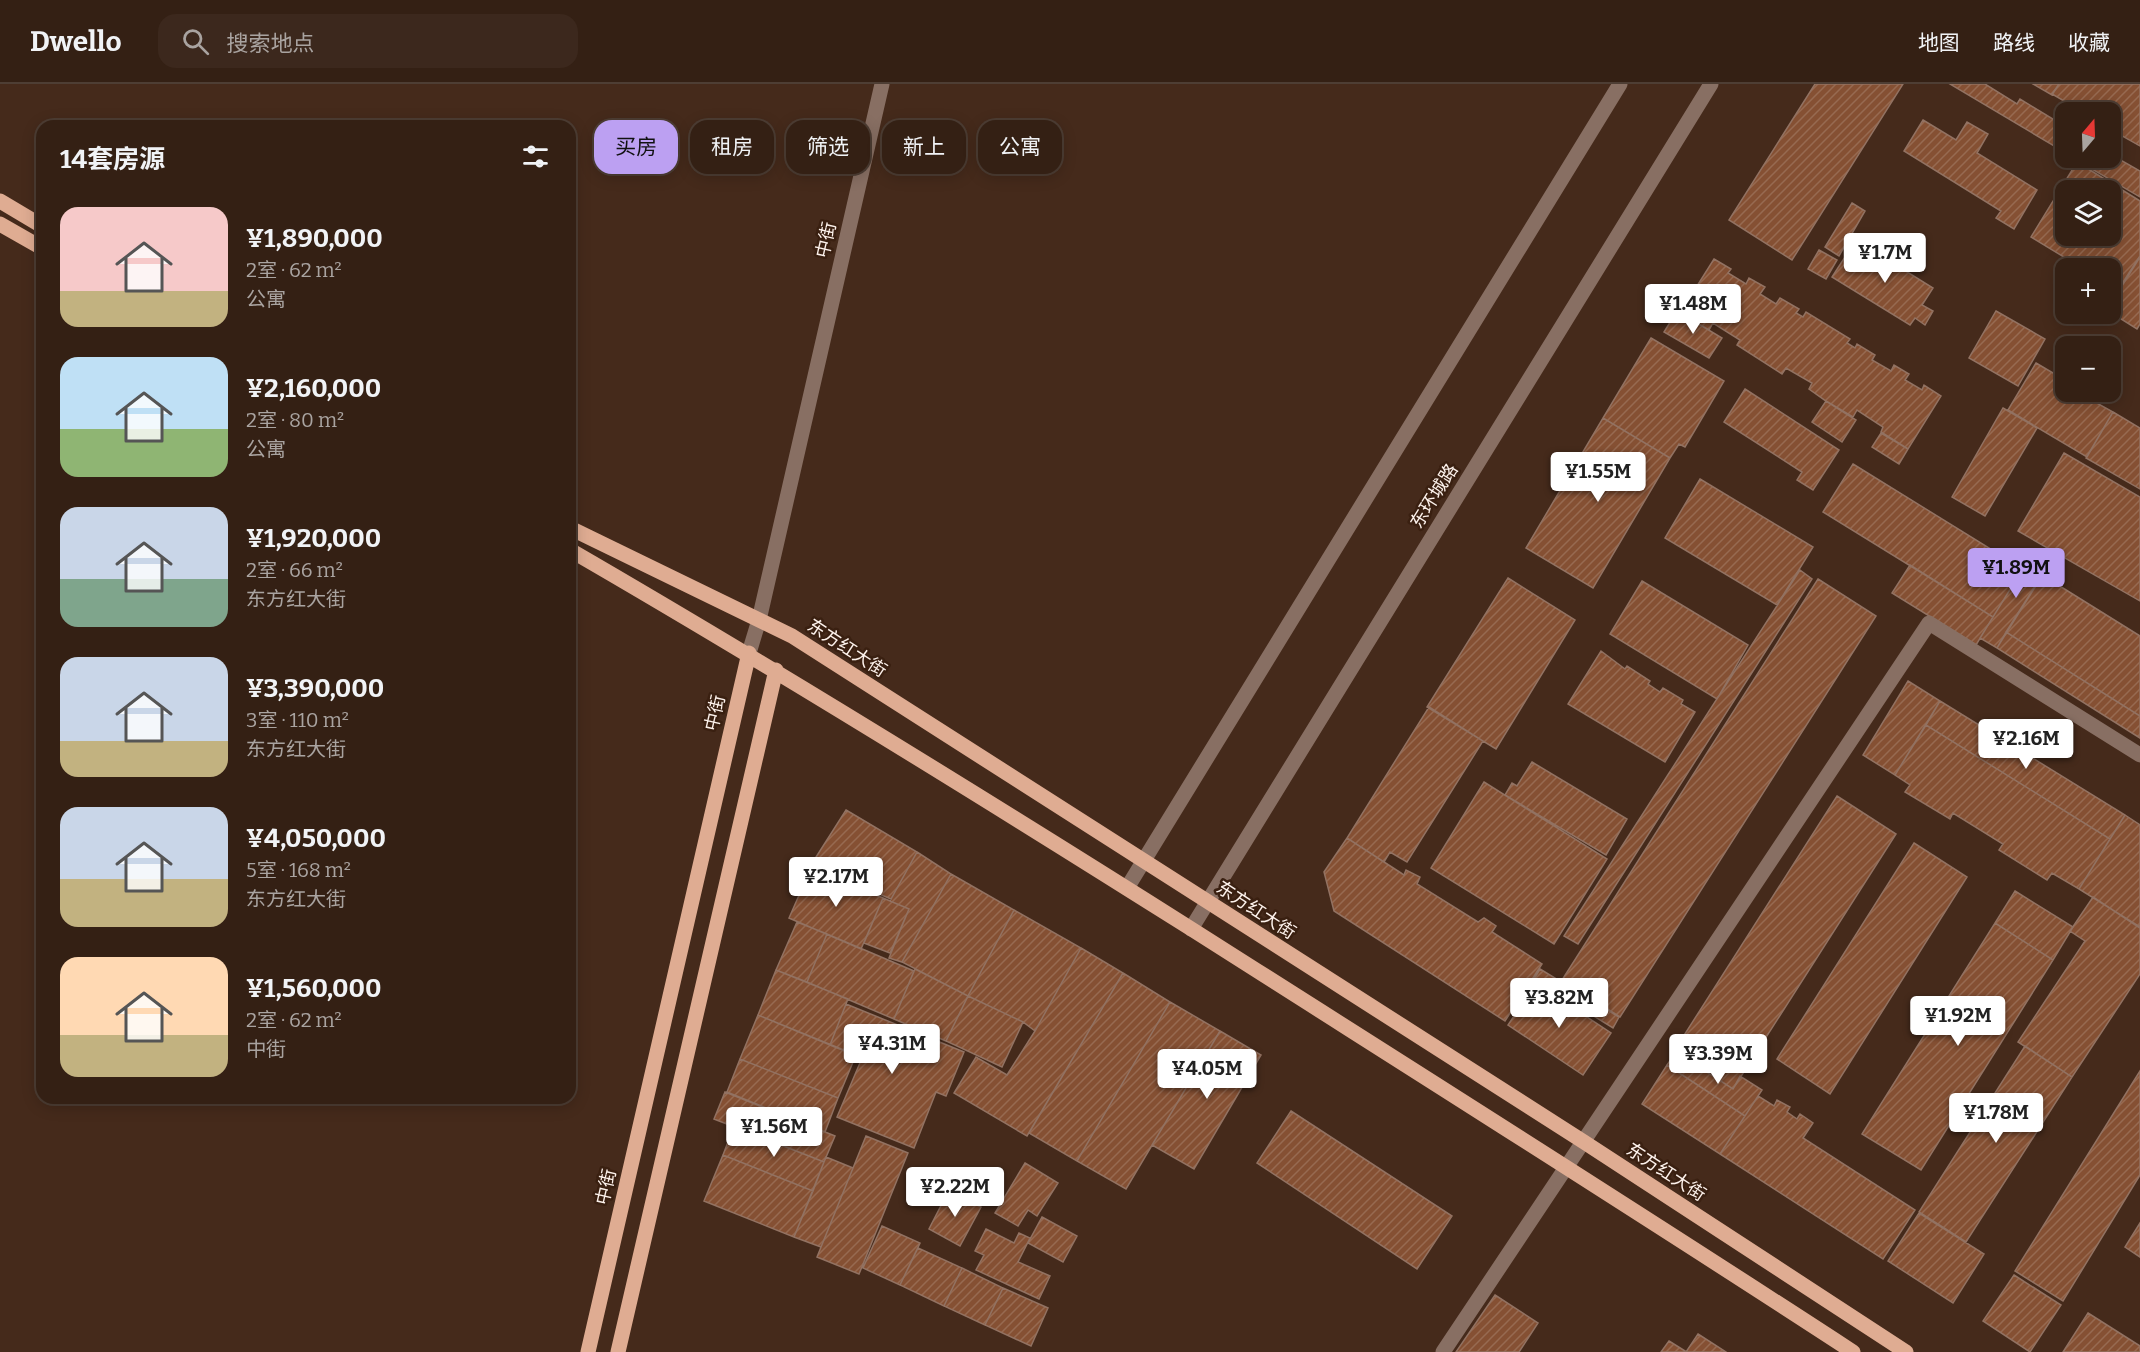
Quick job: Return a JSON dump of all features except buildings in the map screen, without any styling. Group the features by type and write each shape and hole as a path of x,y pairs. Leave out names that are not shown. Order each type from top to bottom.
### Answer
{"main road":[{"path":"0,201 36,222"},
{"path":"0,224 36,245"},
{"name":"东方红大街","path":"576,531 802,642 1584,1142 1906,1352"},
{"path":"576,553 749,653 1127,888 1568,1166 1853,1352"},
{"name":"中街","path":"588,1352 749,653"},
{"path":"618,1352 776,670"}],"street":[{"name":"中街","path":"749,653 759,620 882,84"},
{"path":"1127,888 1620,84"},
{"name":"东环城路","path":"1191,929 1711,84"},
{"path":"1443,1352 1929,623 2140,755"}]}
